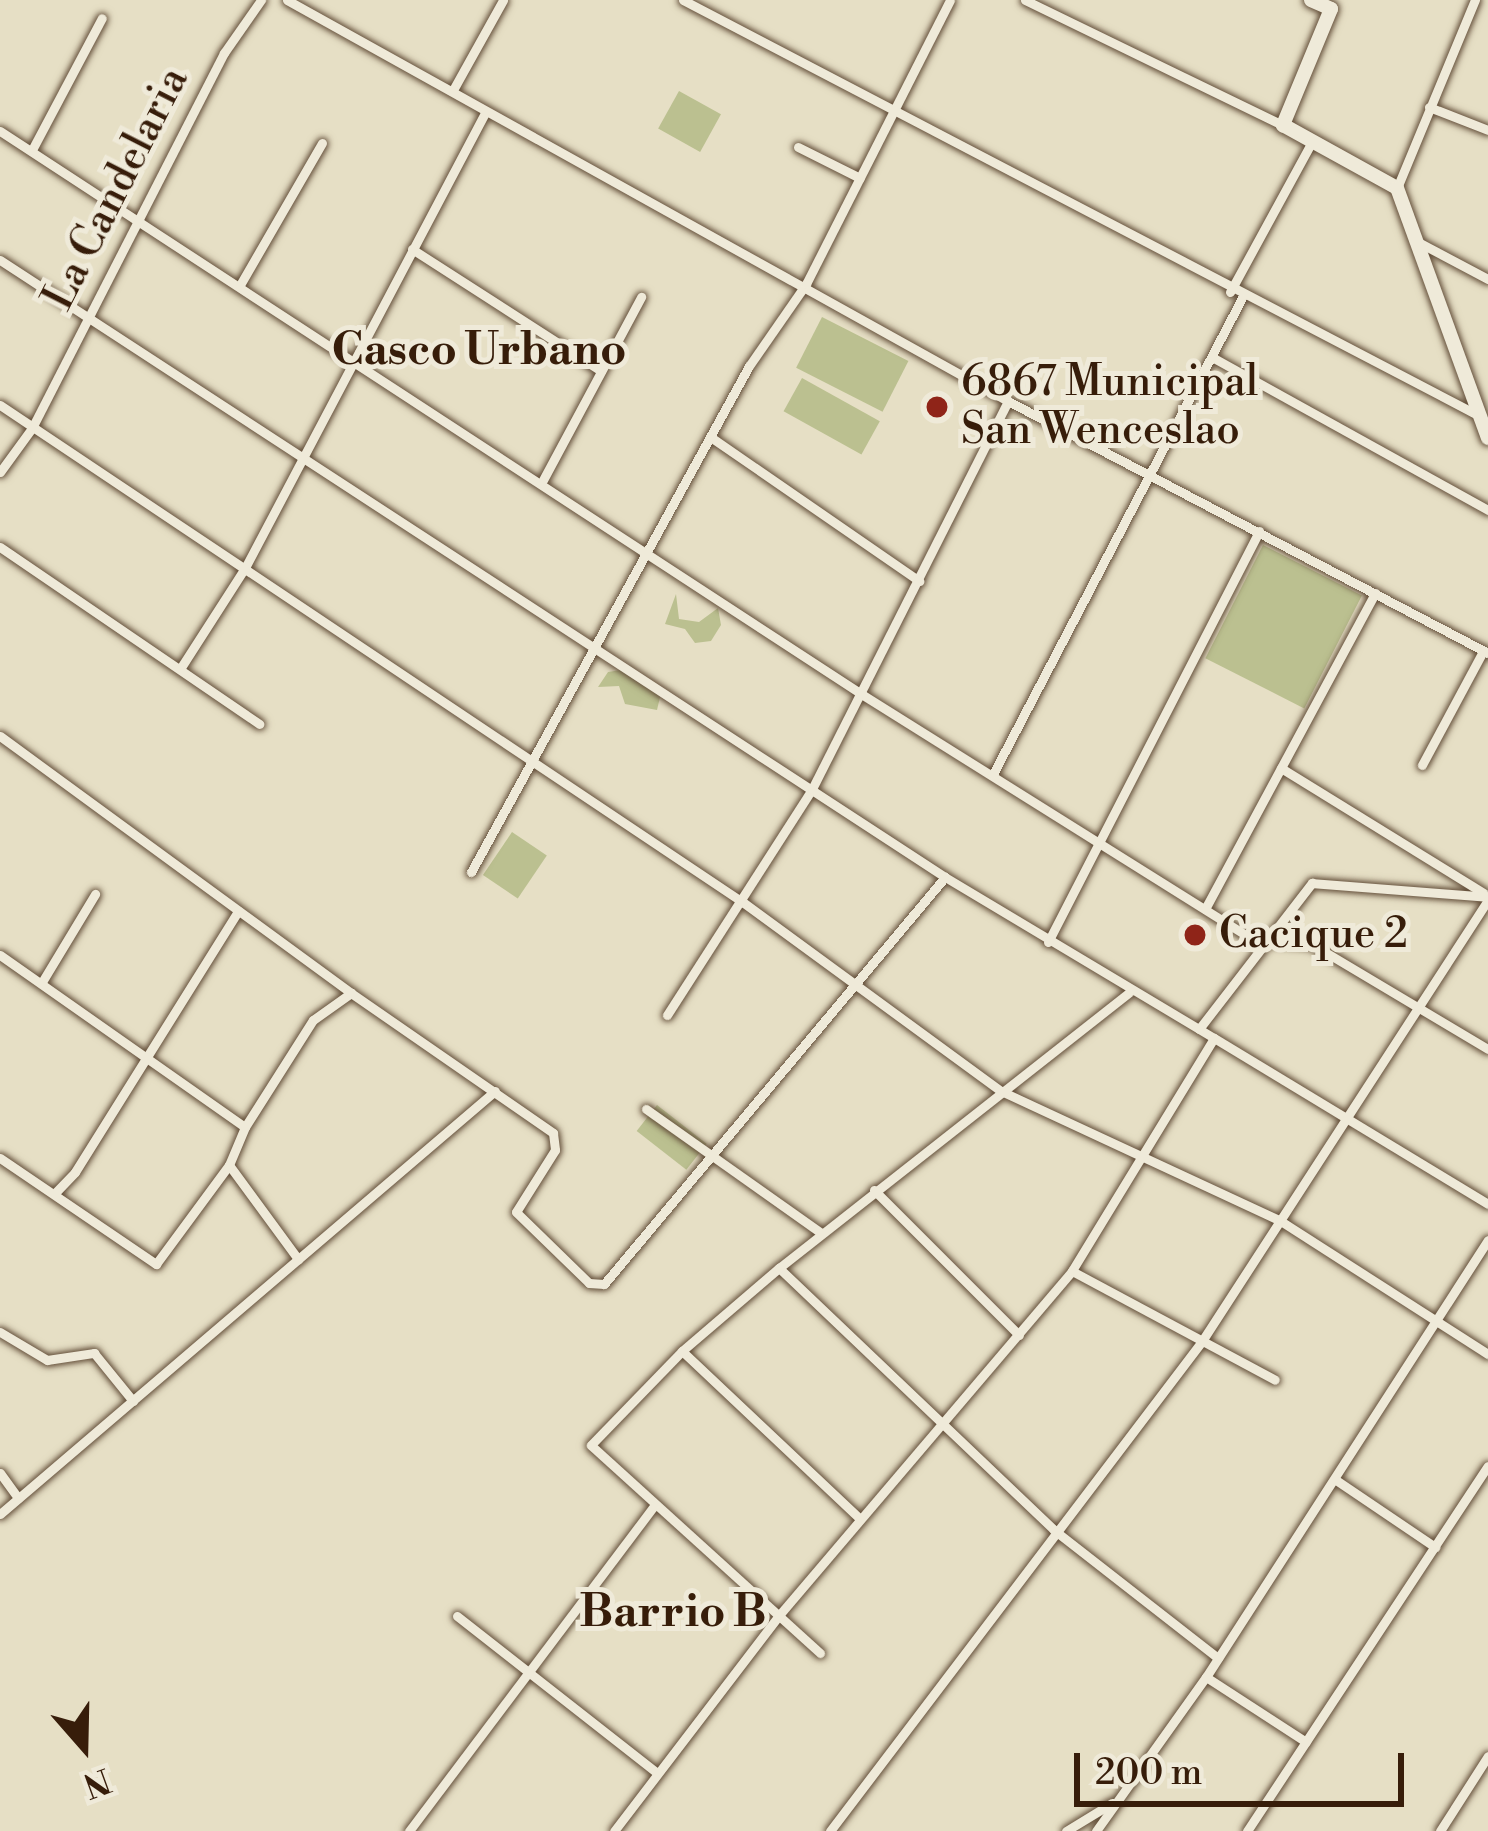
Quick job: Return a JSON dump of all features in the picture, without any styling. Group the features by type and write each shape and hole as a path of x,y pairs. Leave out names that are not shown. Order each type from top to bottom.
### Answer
{"main road":[{"path":"1311,0 1331,9 1283,125 1397,188 1488,438"}],"street":[{"name":"La Candelaria","path":"0,472 32,428 139,216 261,0"},
{"path":"287,0 806,284 1008,401 1485,652 1422,765"},
{"path":"453,90 502,0"},
{"path":"682,0 705,5 892,113 1230,292 1482,417"},
{"path":"471,872 598,651 712,438 806,284 950,0"},
{"path":"1025,0 1041,3 1283,125"},
{"path":"1397,188 1475,0"},
{"path":"32,150 102,18"},
{"path":"1429,107 1488,130"},
{"path":"180,669 246,566 487,111"},
{"path":"0,130 139,216 354,363 543,480 863,695 1205,910 1252,939 1310,943 1488,1049"},
{"path":"1230,292 1313,140"},
{"path":"240,286 322,143"},
{"path":"798,147 860,178"},
{"path":"1418,242 1488,279"},
{"path":"412,249 601,371"},
{"path":"0,260 945,877 1129,993 1348,1115 1488,1204"},
{"path":"543,480 641,297"},
{"path":"993,774 1242,298"},
{"path":"1212,357 1488,510"},
{"path":"667,1015 744,903 812,789 1008,401"},
{"path":"0,405 744,903 854,988 1001,1090 1279,1220 1488,1354"},
{"path":"712,438 920,581"},
{"path":"1048,942 1103,844 1259,531"},
{"path":"0,547 260,724"},
{"path":"1205,910 1375,593"},
{"path":"0,736 351,993 496,1091 556,1142 518,1201 519,1220 589,1283 608,1282 945,877"},
{"path":"1281,768 1488,898"},
{"path":"1199,1029 1312,883 1323,880 1488,898"},
{"path":"42,982 95,895"},
{"path":"830,1831 1202,1341 1488,898"},
{"path":"54,1194 149,1055 238,911"},
{"path":"0,955 149,1055 245,1127"},
{"path":"0,1157 156,1264 229,1165 245,1127 314,1020 351,993"},
{"path":"820,1652 591,1445 682,1351 779,1268 1129,993"},
{"path":"614,1831 780,1614 1072,1270 1214,1038"},
{"path":"0,1514 496,1091"},
{"path":"646,1109 821,1233"},
{"path":"229,1165 298,1259"},
{"path":"874,1190 1019,1334"},
{"path":"1096,1831 1219,1658 1488,1240"},
{"path":"779,1268 1054,1530 1219,1658"},
{"path":"1072,1270 1275,1380"},
{"path":"0,1332 47,1360 94,1353 133,1401"},
{"path":"682,1351 859,1518"},
{"path":"1247,1831 1488,1466"},
{"path":"0,1473 18,1498"},
{"path":"1336,1480 1435,1547"},
{"path":"410,1831 654,1506"},
{"path":"457,1616 657,1773"},
{"path":"1206,1677 1306,1742"},
{"path":"1440,1831 1488,1756"},
{"path":"1066,1831 1114,1802"}],"green space":[{"path":"679,91 721,114 700,152 658,129"},
{"path":"822,317 908,361 883,412 796,368"},
{"path":"802,378 880,421 861,454 784,411"},
{"path":"1263,545 1362,595 1304,709 1205,658"},
{"path":"676,594 679,619 699,622 718,608 721,625 711,641 695,643 685,629 665,624"},
{"path":"621,670 661,693 657,710 625,704 619,686 598,687 608,672"},
{"path":"512,832 547,855 518,899 483,875"},
{"path":"657,1105 707,1144 686,1170 637,1131"}],"place":[{"name":"6867 Municipal San Wenceslao","path":"937,407"},
{"name":"Cacique 2","path":"1195,935"}],"district":[{"name":"Casco Urbano","path":"479,351"},
{"name":"Barrio B","path":"673,1613"}]}
